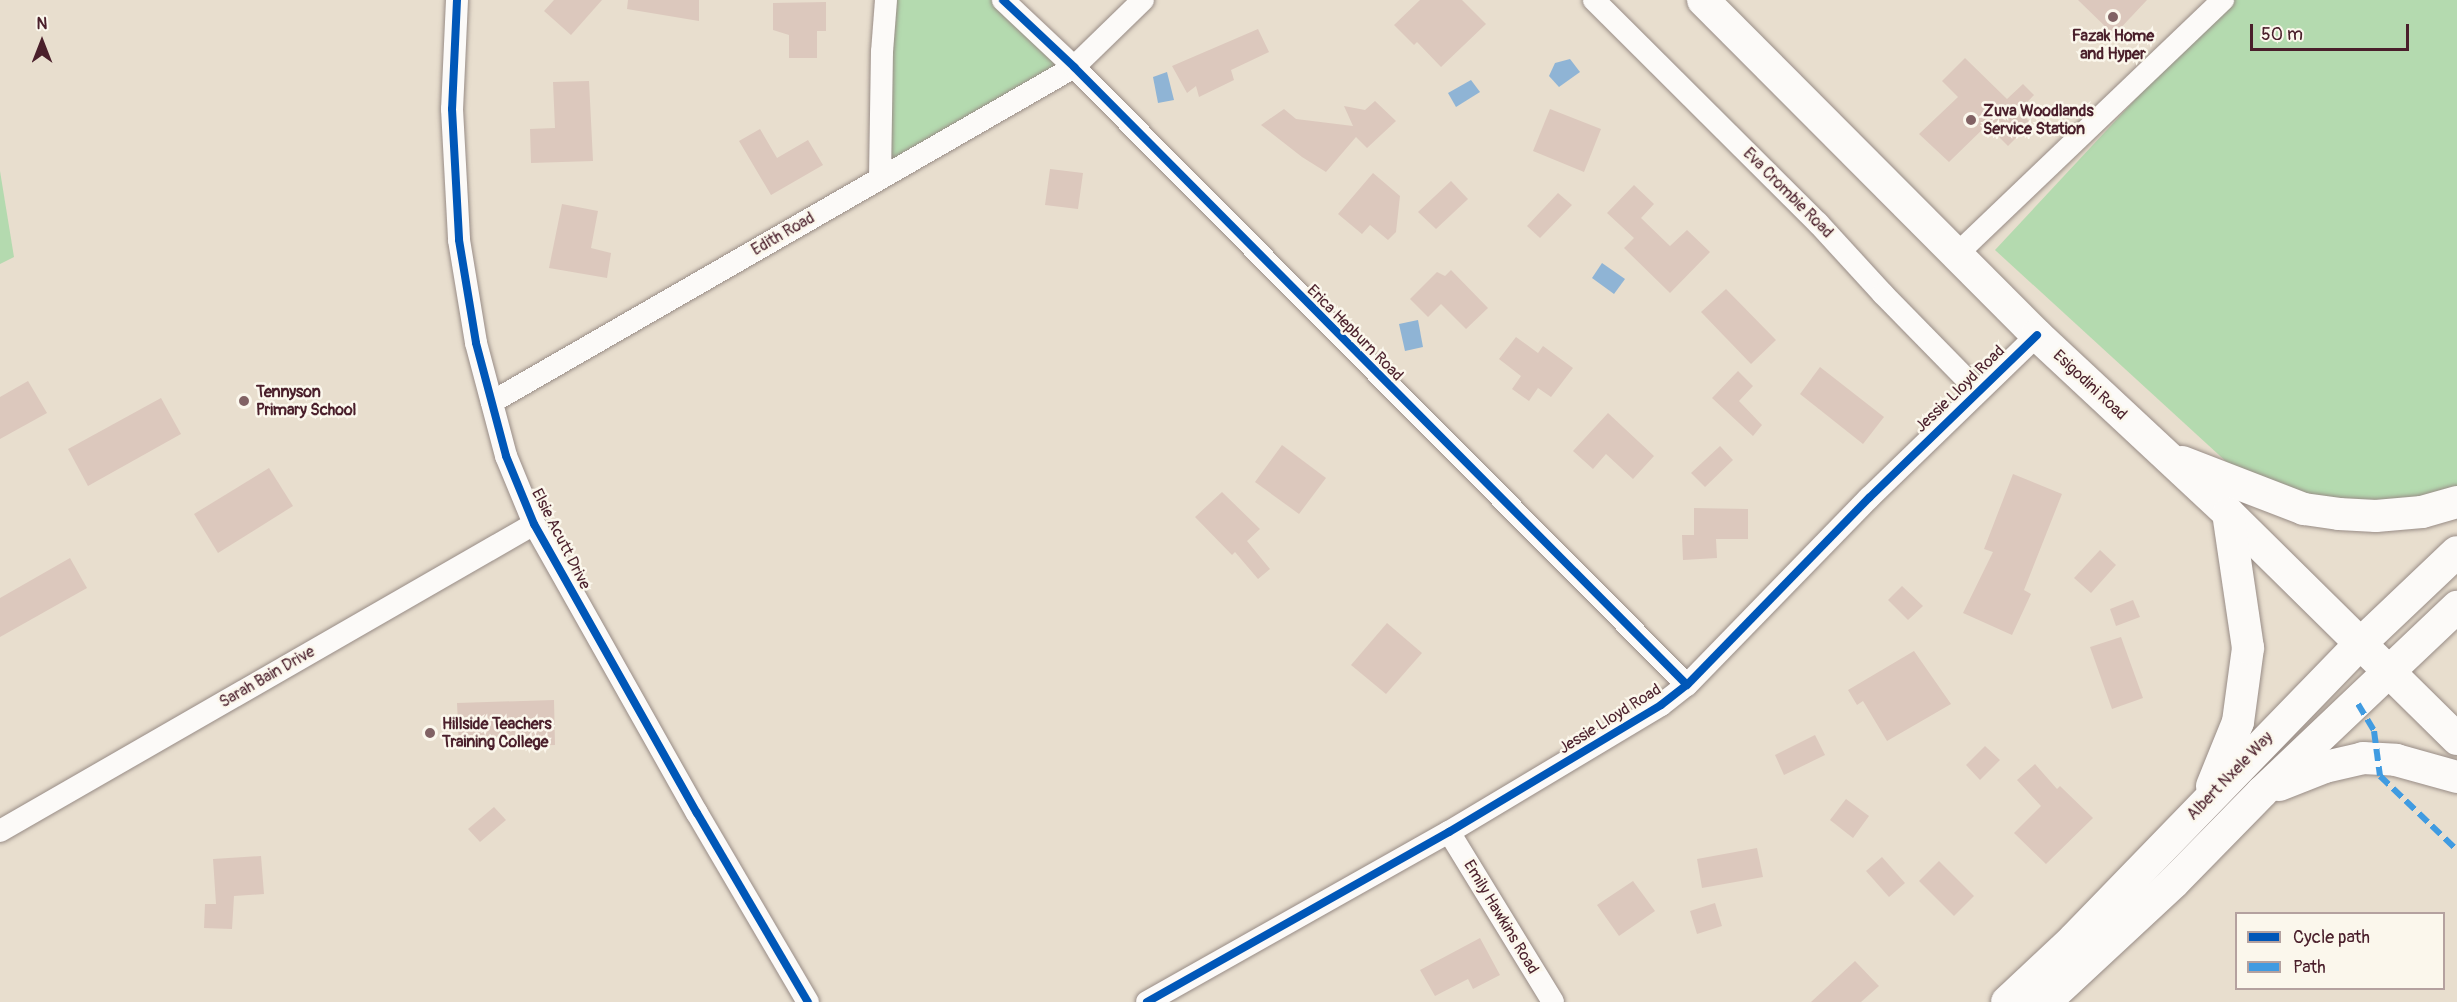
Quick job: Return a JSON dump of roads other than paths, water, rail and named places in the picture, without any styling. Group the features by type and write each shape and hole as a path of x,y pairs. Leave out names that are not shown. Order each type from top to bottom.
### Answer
{"main road":[{"name":"Esigodini Road","path":"1703,0 2037,335 2228,513 2457,739"},
{"path":"2167,456 2304,509 2376,516 2422,512 2457,502"},
{"path":"2206,800 2238,722 2248,648 2228,513"},
{"name":"Albert Nxele Way","path":"2007,1002 2074,939 2206,800 2361,643 2457,552"},
{"name":"Albert Nxele Way","path":"2045,1002 2174,882 2262,792 2391,673 2457,607"},
{"path":"2262,792 2325,767 2363,758 2396,760 2457,777"}],"street":[{"name":"Elsie Acutt Drive","path":"457,0 452,109 459,240 476,343 506,456 534,524 697,813 808,1002"},
{"path":"880,178 882,52 886,0"},
{"name":"Erica Hepburn Road","path":"1003,0 1074,67 1687,685"},
{"name":"Edith Road","path":"492,402 1074,67 1143,0"},
{"name":"Eva Crombie Road","path":"1594,0 1818,223 1883,294 1977,390"},
{"path":"1958,254 2223,0"},
{"name":"Jessie Lloyd Road","path":"1147,1002 1449,832 1646,715 1687,685 1977,390 2037,335"},
{"name":"Sarah Bain Drive","path":"0,831 534,524"},
{"name":"Emily Hawkins Road","path":"1449,832 1553,1002"}],"water":[{"path":"1570,59 1580,72 1559,87 1549,76 1555,63"},
{"path":"1167,72 1174,100 1158,103 1153,77"},
{"path":"1471,80 1480,92 1456,107 1448,93"},
{"path":"1602,263 1625,279 1614,294 1592,278"},
{"path":"1418,320 1423,347 1405,351 1399,324"}],"place":[{"name":"Fazak Home and Hyper","path":"2113,17"},
{"name":"Zuva Woodlands Service Station","path":"1971,120"},
{"name":"Tennyson Primary School","path":"244,401"},
{"name":"Hillside Teachers Training College","path":"430,733"}]}
